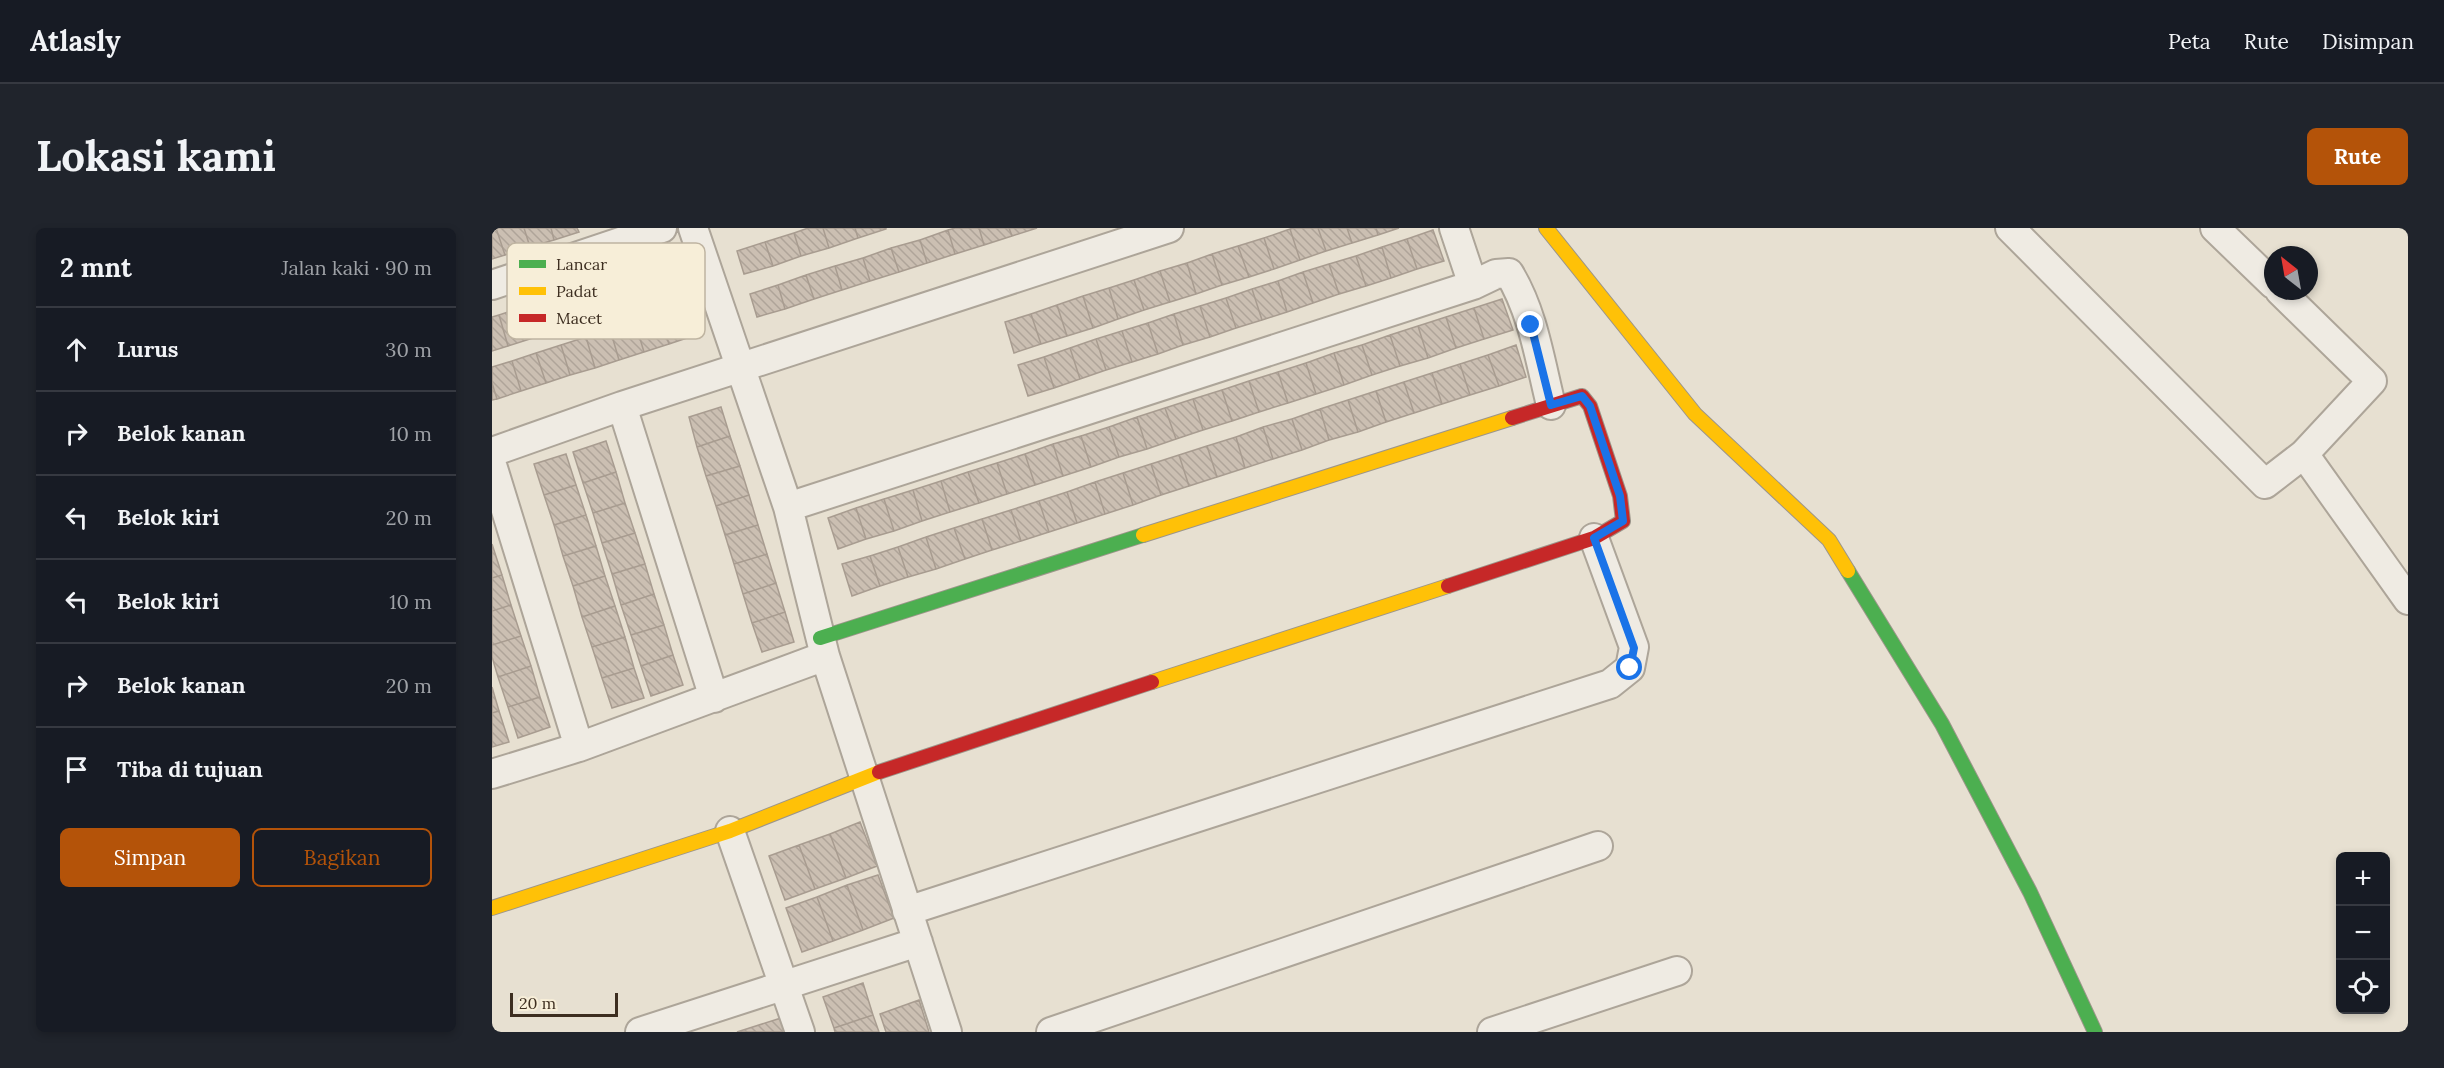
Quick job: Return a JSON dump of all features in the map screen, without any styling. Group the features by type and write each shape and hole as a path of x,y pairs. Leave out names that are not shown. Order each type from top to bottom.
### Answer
{"street":[{"path":"617,243 662,228"},
{"path":"693,228 698,243"},
{"path":"492,452 622,406 742,369 1169,228"},
{"path":"1454,228 1473,285"},
{"path":"1546,228 1695,414 1828,540 1942,724 2030,892 2096,1032"},
{"path":"2010,228 2265,484 2304,454 2372,381 2289,300"},
{"path":"2215,228 2264,275"},
{"path":"705,263 788,507 823,647 947,1032"},
{"path":"788,507 1473,285 1496,274 1509,273 1517,286 1531,325 1551,405"},
{"path":"492,285 507,280"},
{"path":"492,774 579,747 714,698 823,647 1582,396 1590,406 1620,496 1623,521 1594,538 865,776 730,831 492,908"},
{"path":"622,406 714,698"},
{"path":"2304,454 2408,600"},
{"path":"492,465 579,747"},
{"path":"908,911 1610,684 1630,668 1634,648 1594,538"},
{"path":"730,831 800,1032"},
{"path":"1051,1032 1598,846"},
{"path":"646,1031 918,942"},
{"path":"1492,1032 1677,971"}],"building":[{"path":"492,228 496,228 505,255 492,259"},
{"path":"496,228 524,228 529,243 507,243 507,254 505,255"},
{"path":"524,228 551,228 554,240 529,243"},
{"path":"551,228 577,228 579,232 554,240"},
{"path":"808,228 823,228 829,248 801,256 794,233"},
{"path":"823,228 855,228 858,238 829,248"},
{"path":"855,228 886,228 886,229 858,238"},
{"path":"979,228 984,245 955,254 948,230"},
{"path":"979,228 1009,228 1012,236 984,245"},
{"path":"1009,228 1037,228 1012,236"},
{"path":"1318,228 1326,251 1300,260 1290,229"},
{"path":"1318,228 1347,228 1352,243 1326,251"},
{"path":"1347,228 1376,228 1378,235 1352,243"},
{"path":"1376,228 1399,228 1378,235"},
{"path":"1290,229 1300,260 1274,269 1264,238"},
{"path":"948,230 955,254 927,263 920,240"},
{"path":"1433,230 1444,261 1417,269 1407,239"},
{"path":"794,233 801,256 773,266 765,242"},
{"path":"1264,238 1274,269 1249,277 1238,246"},
{"path":"1407,239 1417,269 1391,278 1382,247"},
{"path":"920,240 927,263 899,272 891,248"},
{"path":"765,242 773,266 744,274 737,251"},
{"path":"1238,246 1249,277 1222,285 1212,254"},
{"path":"1382,247 1391,278 1366,286 1356,256"},
{"path":"891,248 899,272 870,281 863,258"},
{"path":"1212,254 1222,285 1196,294 1187,263"},
{"path":"1356,256 1366,286 1339,294 1329,264"},
{"path":"863,258 870,281 842,290 835,266"},
{"path":"1187,263 1196,294 1170,302 1160,271"},
{"path":"1329,264 1339,294 1313,303 1303,272"},
{"path":"835,266 842,290 814,299 806,275"},
{"path":"1160,271 1170,302 1144,310 1134,280"},
{"path":"1303,272 1313,303 1287,312 1278,281"},
{"path":"806,275 814,299 785,309 778,285"},
{"path":"1134,280 1144,310 1118,319 1109,288"},
{"path":"1278,281 1287,312 1262,320 1252,289"},
{"path":"778,285 785,309 757,317 750,294"},
{"path":"1109,288 1118,319 1093,328 1083,296"},
{"path":"1252,289 1262,320 1236,328 1226,298"},
{"path":"1083,296 1093,328 1067,336 1057,305"},
{"path":"1226,298 1236,328 1210,337 1200,306"},
{"path":"1502,299 1513,330 1484,339 1474,308"},
{"path":"1057,305 1067,336 1041,344 1031,314"},
{"path":"1200,306 1210,337 1183,345 1174,314"},
{"path":"1474,308 1484,339 1456,348 1446,317"},
{"path":"507,312 507,339 530,339 508,346 499,315"},
{"path":"1031,314 1041,344 1014,353 1005,322"},
{"path":"1174,314 1183,345 1158,354 1148,323"},
{"path":"499,315 508,346 492,351 492,317"},
{"path":"1446,317 1456,348 1428,358 1418,326"},
{"path":"1148,323 1158,354 1132,362 1122,331"},
{"path":"1418,326 1428,358 1400,366 1390,335"},
{"path":"1122,331 1132,362 1106,370 1096,339"},
{"path":"1390,335 1400,366 1372,375 1362,345"},
{"path":"587,339 613,339 619,360 595,368"},
{"path":"587,339 595,368 570,375 561,345"},
{"path":"613,339 640,339 644,352 619,360"},
{"path":"640,339 667,339 669,344 644,352"},
{"path":"667,339 684,339 669,344"},
{"path":"1096,339 1106,370 1080,379 1070,348"},
{"path":"561,345 570,375 546,383 536,353"},
{"path":"1362,345 1372,375 1344,385 1334,353"},
{"path":"1516,345 1526,377 1499,386 1488,355"},
{"path":"1070,348 1080,379 1054,388 1044,357"},
{"path":"536,353 546,383 521,391 512,361"},
{"path":"1334,353 1344,385 1316,394 1306,363"},
{"path":"1488,355 1499,386 1470,395 1460,364"},
{"path":"1044,357 1054,388 1028,396 1018,365"},
{"path":"512,361 521,391 497,399 492,383 492,367"},
{"path":"1306,363 1316,394 1288,403 1278,372"},
{"path":"1460,364 1470,395 1442,404 1432,373"},
{"path":"1278,372 1288,403 1259,412 1249,381"},
{"path":"1432,373 1442,404 1414,413 1404,382"},
{"path":"1249,381 1259,412 1232,421 1222,390"},
{"path":"1404,382 1414,413 1386,422 1376,391"},
{"path":"492,383 497,399 492,400"},
{"path":"1222,390 1232,421 1203,430 1193,399"},
{"path":"1376,391 1386,422 1358,432 1348,400"},
{"path":"1193,399 1203,430 1176,439 1165,408"},
{"path":"1348,400 1358,432 1329,440 1320,409"},
{"path":"721,407 730,436 697,447 689,417"},
{"path":"1165,408 1176,439 1147,449 1137,417"},
{"path":"1320,409 1329,440 1302,450 1292,419"},
{"path":"1137,417 1147,449 1119,457 1109,427"},
{"path":"1292,419 1302,450 1273,459 1263,427"},
{"path":"1109,427 1119,457 1091,467 1081,436"},
{"path":"1263,427 1273,459 1245,468 1236,437"},
{"path":"730,436 740,466 706,476 697,447"},
{"path":"1081,436 1091,467 1063,476 1053,444"},
{"path":"1236,437 1245,468 1217,477 1207,446"},
{"path":"606,441 616,472 583,483 573,452"},
{"path":"1053,444 1063,476 1035,485 1025,454"},
{"path":"1207,446 1217,477 1189,486 1179,455"},
{"path":"566,454 576,485 544,495 534,464"},
{"path":"1025,454 1035,485 1007,494 997,463"},
{"path":"1179,455 1189,486 1161,495 1151,464"},
{"path":"997,463 1007,494 979,503 968,472"},
{"path":"1151,464 1161,495 1133,505 1123,473"},
{"path":"740,466 749,495 716,506 706,476"},
{"path":"616,472 625,503 593,513 583,483"},
{"path":"968,472 979,503 950,512 941,481"},
{"path":"1123,473 1133,505 1105,514 1095,482"},
{"path":"941,481 950,512 922,521 913,490"},
{"path":"1095,482 1105,514 1077,523 1067,492"},
{"path":"576,485 586,515 554,525 544,495"},
{"path":"913,490 922,521 894,531 884,499"},
{"path":"1067,492 1077,523 1049,532 1039,501"},
{"path":"749,495 758,525 725,535 716,506"},
{"path":"884,499 894,531 866,539 856,508"},
{"path":"1039,501 1049,532 1021,541 1011,510"},
{"path":"625,503 635,533 602,543 593,513"},
{"path":"856,508 866,539 838,549 828,518"},
{"path":"1011,510 1021,541 992,550 982,519"},
{"path":"586,515 596,546 563,556 554,525"},
{"path":"982,519 992,550 965,559 954,528"},
{"path":"758,525 767,554 734,564 725,535"},
{"path":"954,528 965,559 936,569 926,537"},
{"path":"635,533 645,564 612,574 602,543"},
{"path":"926,537 936,569 908,577 898,547"},
{"path":"492,544 502,575 492,578"},
{"path":"596,546 605,576 573,586 563,556"},
{"path":"898,547 908,577 880,586 870,556"},
{"path":"767,554 776,583 743,594 734,564"},
{"path":"870,556 880,586 852,596 842,564"},
{"path":"645,564 654,594 621,605 612,574"},
{"path":"502,575 511,605 492,611 492,578"},
{"path":"605,576 615,606 582,617 573,586"},
{"path":"776,583 785,612 752,623 743,594"},
{"path":"654,594 664,625 631,635 621,605"},
{"path":"511,605 521,636 492,645 492,611"},
{"path":"615,606 625,637 592,647 582,617"},
{"path":"785,612 794,642 762,652 752,623"},
{"path":"664,625 673,655 641,666 631,635"},
{"path":"521,636 531,666 498,677 492,657 492,645"},
{"path":"625,637 634,668 602,678 592,647"},
{"path":"673,655 683,685 651,696 641,666"},
{"path":"531,666 540,697 508,707 498,677"},
{"path":"634,668 644,698 612,708 602,678"},
{"path":"492,687 499,711 492,713"},
{"path":"540,697 550,727 518,738 508,707"},
{"path":"499,711 509,742 492,747 492,713"},
{"path":"860,822 877,866 846,878 830,834"},
{"path":"830,834 846,878 815,889 799,845"},
{"path":"799,845 815,889 785,900 769,856"},
{"path":"878,875 894,918 863,930 847,885"},
{"path":"847,885 863,930 833,941 817,897"},
{"path":"817,897 833,941 802,952 786,908"},
{"path":"863,983 873,1015 834,1028 823,997"},
{"path":"919,1000 929,1032 886,1032 880,1014"},
{"path":"873,1015 879,1032 835,1032 834,1028"},
{"path":"781,1018 785,1032 737,1032"}],"traffic: fast":[{"path":"820,638 1143,535"},
{"path":"1848,571 1942,724 2030,892 2095,1032"}],"traffic: slow":[{"path":"1546,228 1695,414 1829,540 1848,571"},
{"path":"1143,535 1512,418"},
{"path":"1152,682 1448,586"},
{"path":"492,908 730,831 879,772"}],"traffic: jam":[{"path":"1448,586 1594,538 1623,521 1620,496 1590,406 1582,396 1512,418"},
{"path":"879,772 1152,682"}],"route":[{"path":"1531,325 1551,405 1582,396 1590,406 1620,496 1623,521 1594,538 1634,648 1630,668"}]}
